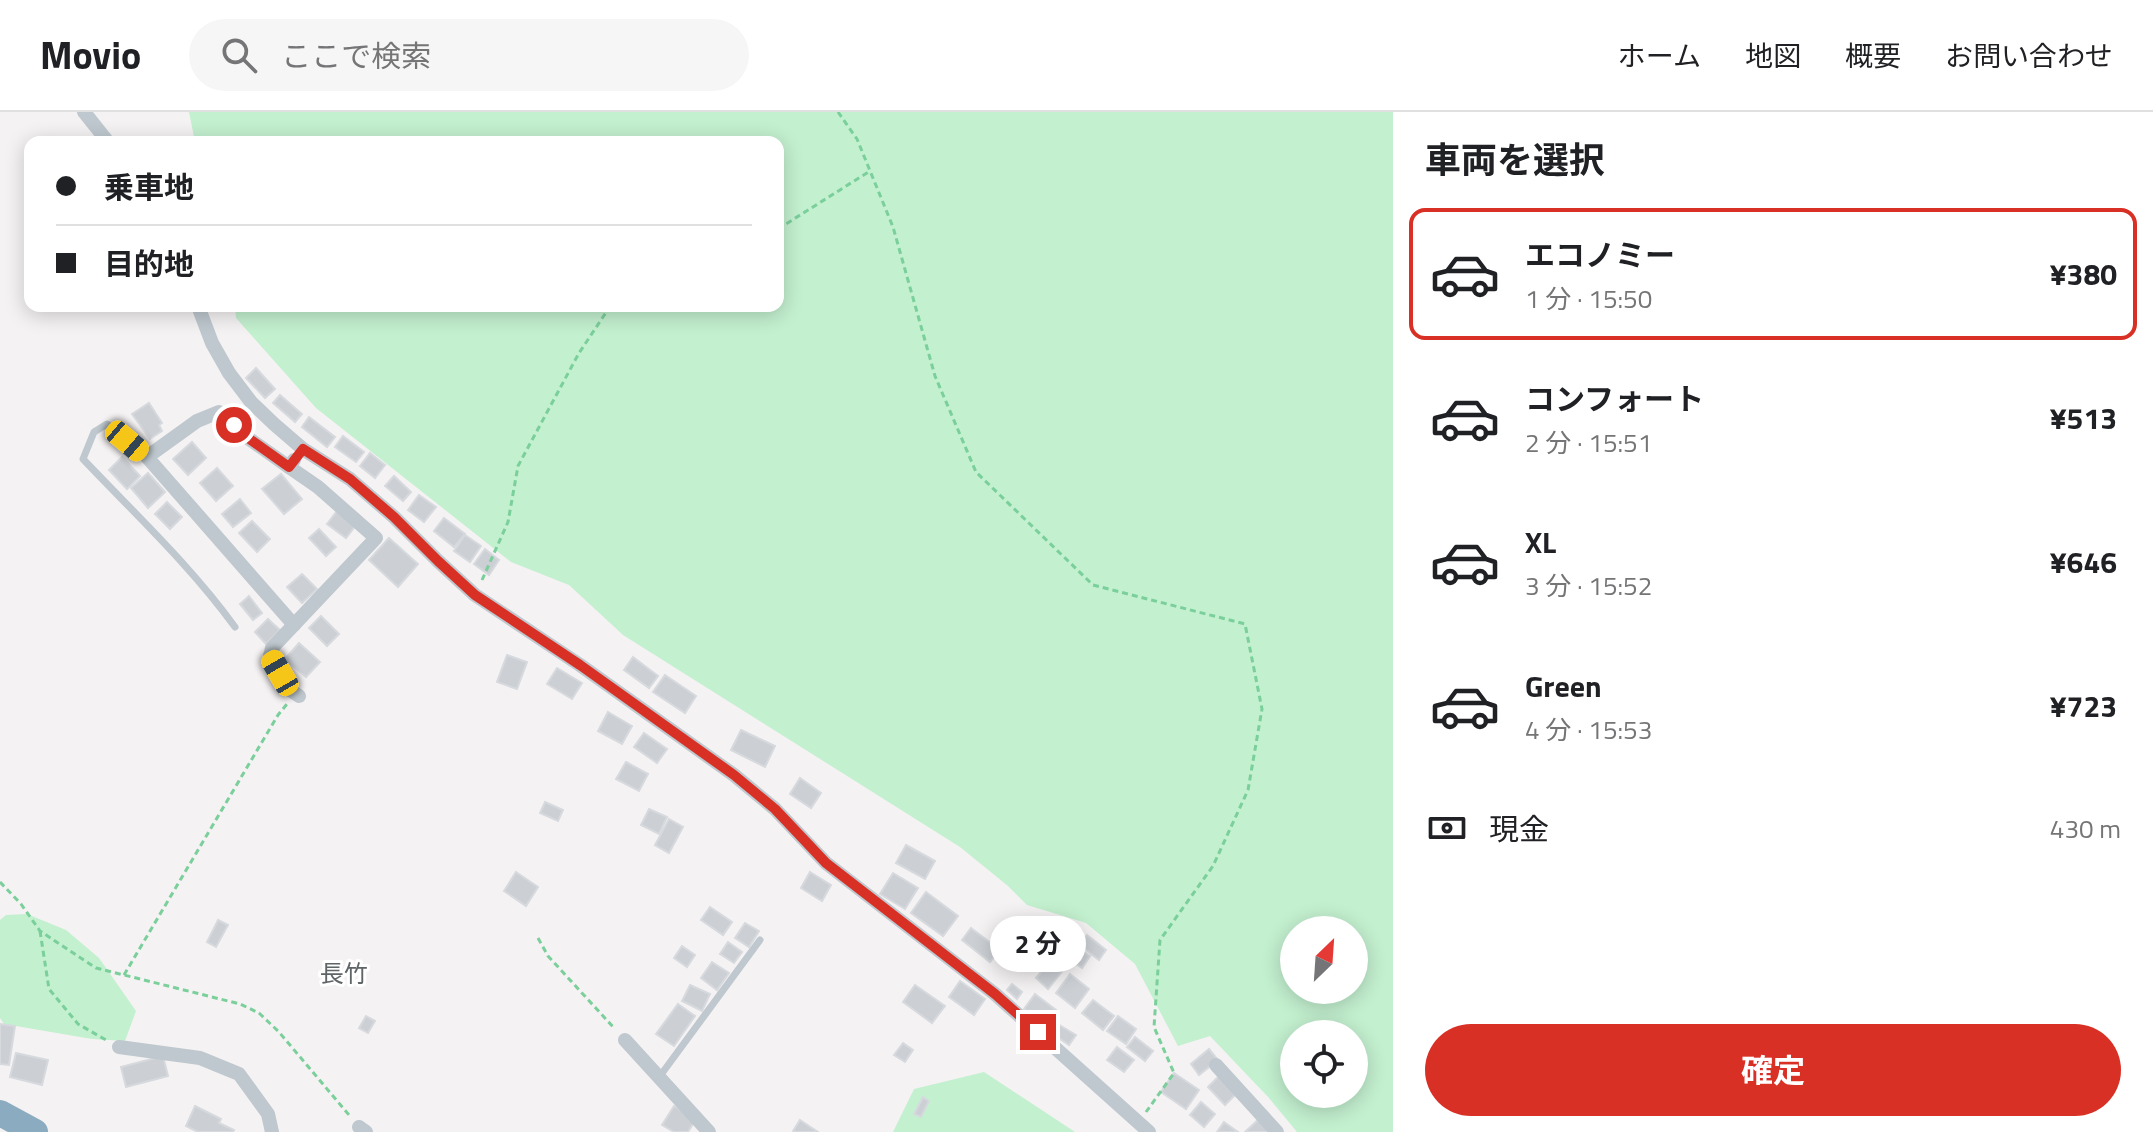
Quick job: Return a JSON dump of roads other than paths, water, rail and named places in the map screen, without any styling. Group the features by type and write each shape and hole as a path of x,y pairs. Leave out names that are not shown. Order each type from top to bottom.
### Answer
{"highway":[{"path":"0,1113 35,1132"}],"street":[{"path":"84,112 103,136"},
{"path":"200,312 212,343 229,373 251,402 303,449 350,479 475,595 580,665 734,775 775,809 826,863 995,994 1144,1127"},
{"path":"294,625 147,457 197,421 219,412 248,438 318,487 376,538 294,625 272,648 270,656 296,695"},
{"path":"289,467 303,449"},
{"path":"625,1040 660,1076 695,1125 709,1132"},
{"path":"119,1047 200,1058 239,1074 268,1114 272,1132"},
{"path":"1216,1065 1277,1132"}],"lane":[{"path":"147,457 107,424 94,432 83,459 183,562 235,627"},
{"path":"660,1076 760,940"}],"district":[{"name":"長竹","path":"344,973"}]}
